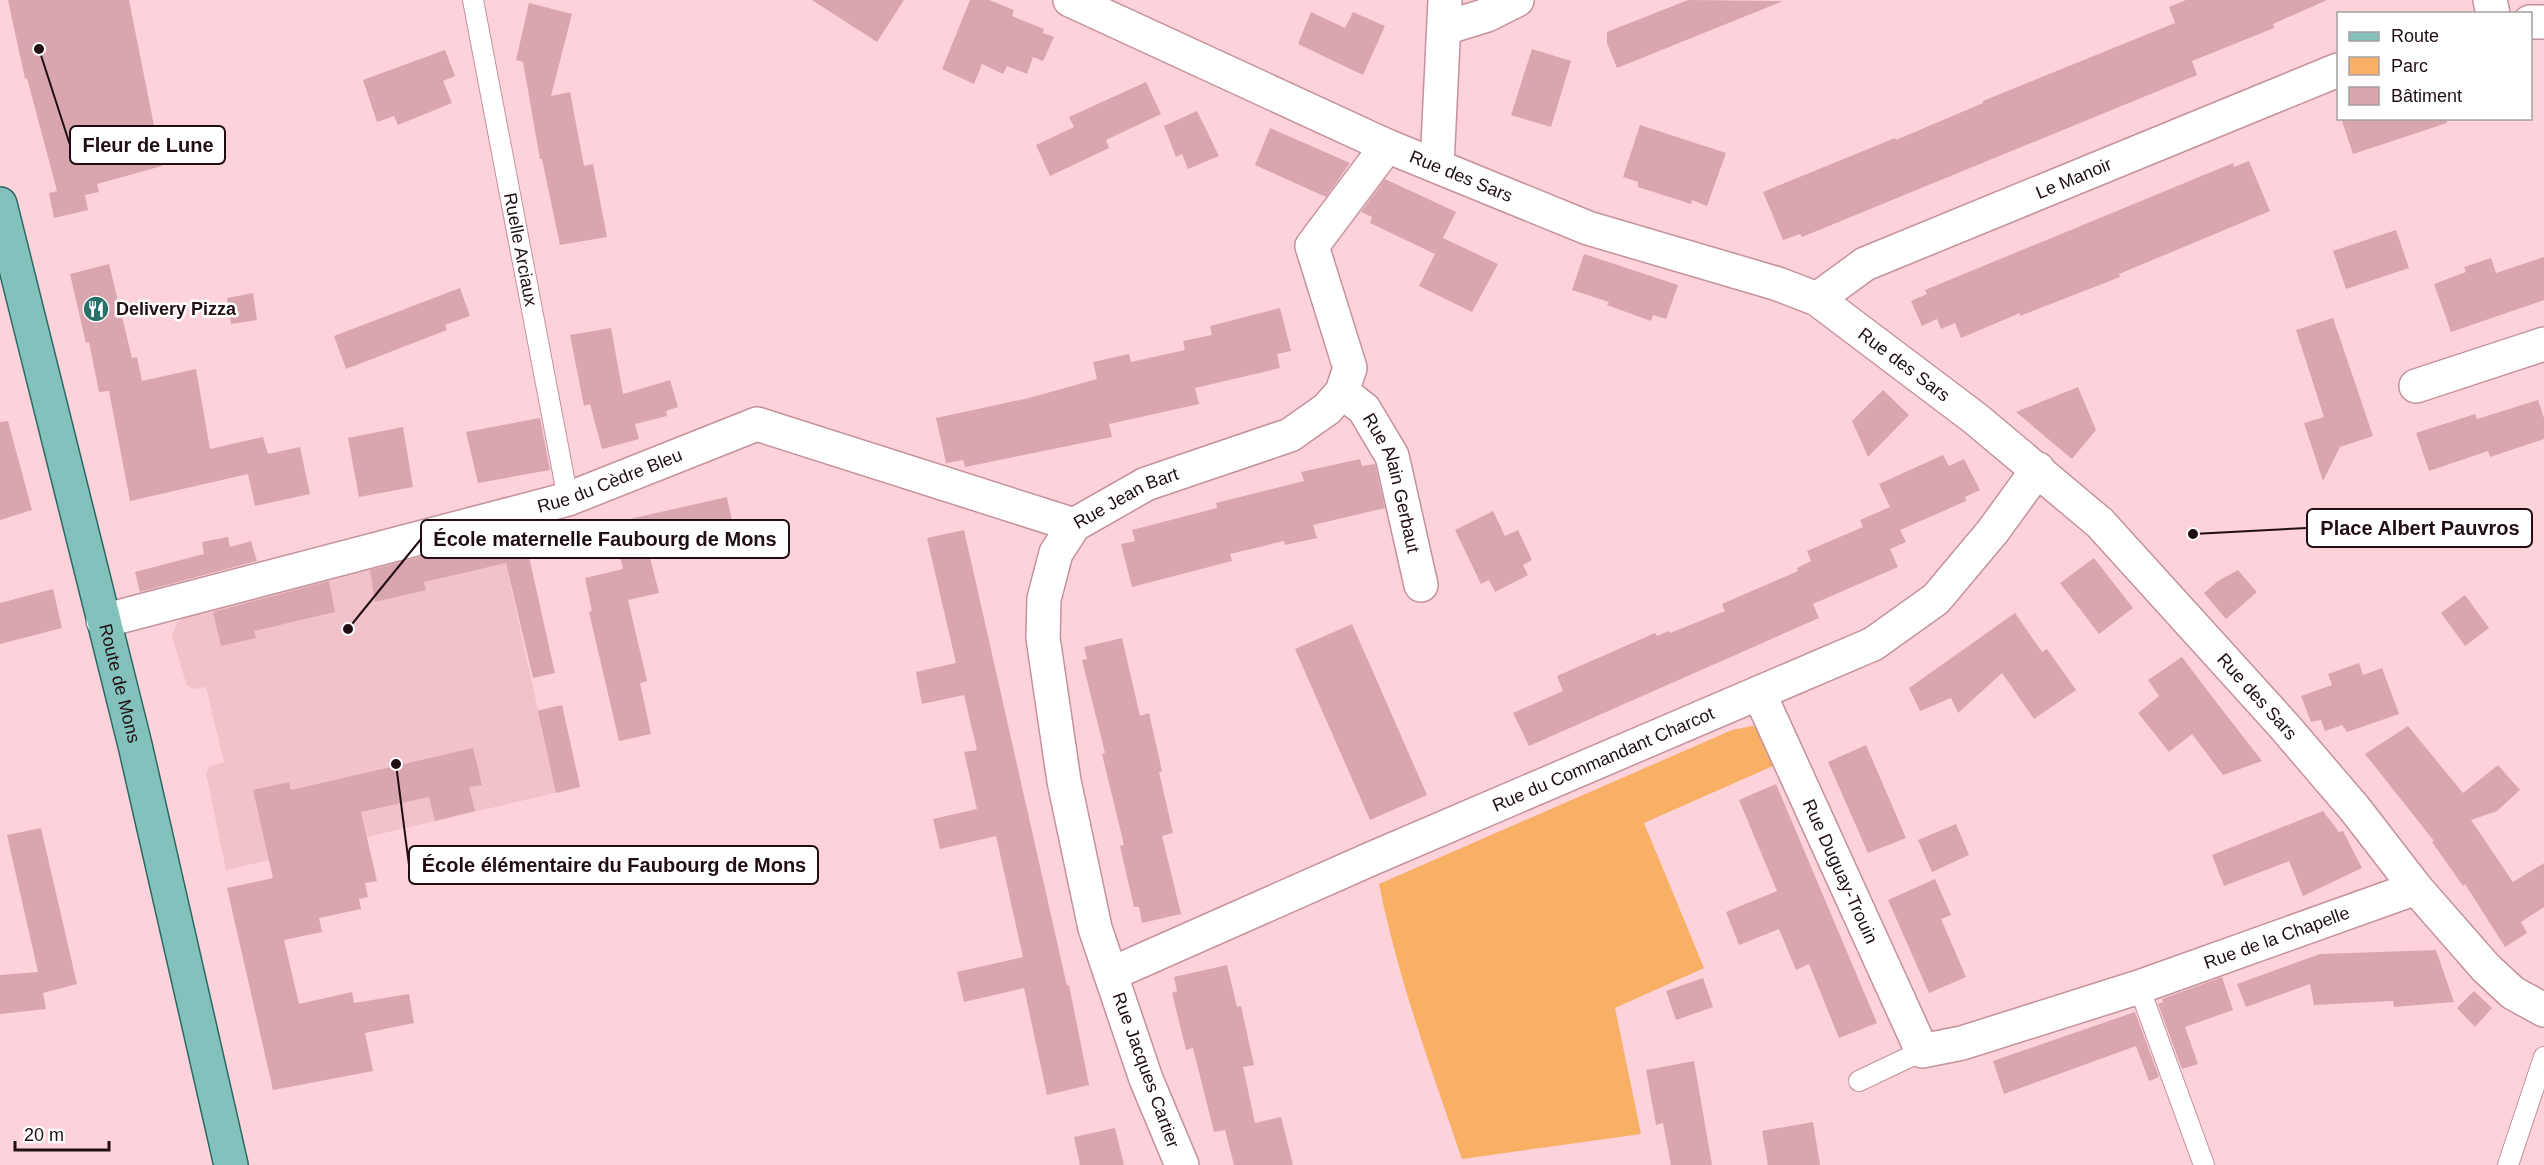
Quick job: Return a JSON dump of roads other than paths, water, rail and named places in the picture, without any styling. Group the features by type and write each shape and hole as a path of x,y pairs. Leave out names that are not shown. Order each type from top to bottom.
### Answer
{"main road":[{"name":"Route de Mons","path":"0,204 137,756 231,1165"}],"street":[{"name":"Rue des Sars","path":"1070,0 1387,146 1588,228 1778,284 1816,298 2038,469 2100,523 2284,726 2355,809 2416,888 2493,974 2513,993 2544,1010"},
{"path":"1437,166 1445,14 1487,15 1517,0"},
{"name":"Le Manoir","path":"1816,298 1865,264 2337,70"},
{"path":"1342,392 1350,368 1312,246 1387,146"},
{"path":"2416,386 2544,344"},
{"name":"Rue Jean Bart","path":"1111,974 1095,928 1085,886 1064,781 1043,639 1044,599 1056,553 1074,525 1146,484 1290,435 1327,409 1342,392"},
{"name":"Rue Alain Gerbaut","path":"1342,392 1364,409 1392,456 1421,585"},
{"name":"Rue du Cèdre Bleu","path":"103,621 568,499 757,424 1074,525"},
{"name":"Rue du Commandant Charcot","path":"1111,974 1373,858 1873,644 1936,599 1993,531 2038,469"},
{"name":"Rue Duguay-Trouin","path":"1759,693 1922,1051"},
{"name":"Rue de la Chapelle","path":"1922,1051 1962,1043 2139,987 2416,888"},
{"name":"Rue Jacques Cartier","path":"1111,974 1146,1079 1182,1165"}],"lane":[{"name":"Ruelle Arciaux","path":"473,0 568,499"},
{"path":"2139,987 2204,1165"},
{"path":"1859,1081 1922,1051"},
{"path":"2508,1165 2544,1058"}],"place":[{"name":"Fleur de Lune","path":"39,49"},
{"name":"Delivery Pizza","path":"96,309"},
{"name":"Place Albert Pauvros","path":"2193,534"},
{"name":"École maternelle Faubourg de Mons","path":"348,629"},
{"name":"École élémentaire du Faubourg de Mons","path":"396,764"}]}
